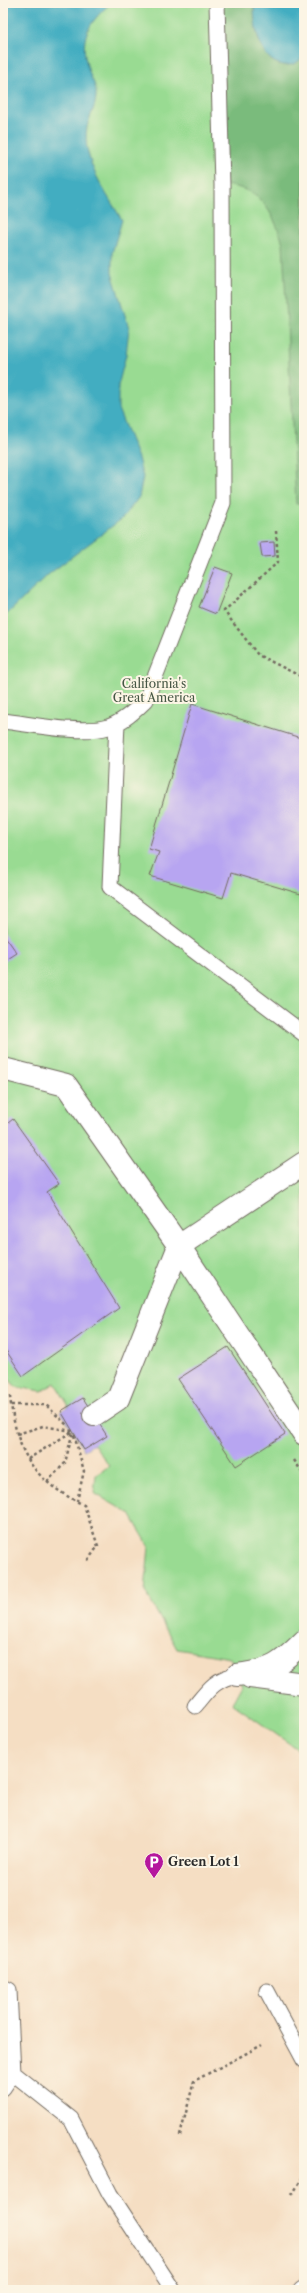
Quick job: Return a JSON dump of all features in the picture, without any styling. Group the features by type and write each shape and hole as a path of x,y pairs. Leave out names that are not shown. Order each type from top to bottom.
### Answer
{"street":[{"path":"3,1069 66,1085 179,1246 304,1434"},
{"path":"94,1415 118,1399 179,1246 304,1163"},
{"path":"237,1675 269,1670 290,1655 304,1641"},
{"path":"237,1675 304,1684"}],"lane":[{"path":"3,721 90,730 117,723 135,711 146,700 223,503 222,185 217,3"},
{"path":"117,723 110,887 304,1034"},
{"path":"196,1706 212,1684 227,1676 237,1675"},
{"path":"3,1987 9,1990 13,2073 3,2088"},
{"path":"267,1991 304,2060"},
{"path":"13,2073 71,2119 110,2194 173,2290"}],"path":[{"path":"276,531 278,562 224,611 258,655 304,678"},
{"path":"3,1398 10,1397 12,1421 34,1470 60,1493 84,1505 98,1546 86,1563"},
{"path":"11,1405 46,1405 73,1431 84,1471 77,1501"},
{"path":"28,1459 73,1431 94,1415"},
{"path":"17,1434 43,1426 73,1431"},
{"path":"47,1482 65,1463 73,1431"},
{"path":"292,1458 304,1475"},
{"path":"180,2136 194,2081 262,2045"},
{"path":"292,2196 304,2175"}],"green space":[{"name":"California's Great America","path":"3,3 304,3 304,1754 232,1703 242,1685 230,1658 177,1649 145,1591 149,1546 130,1514 94,1493 96,1475 109,1466 94,1444 84,1450 61,1411 69,1406 55,1383 42,1391 16,1387 8,1378 3,1378"},
{"path":"217,3 254,3 255,21 259,40 268,57 275,62 283,65 289,65 297,62 304,55 304,503 296,504 283,243 274,220 263,202 246,190 222,185"}],"water":[{"path":"3,3 111,3 91,25 85,41 84,50 86,60 96,92 94,106 87,127 86,139 91,164 122,220 112,253 112,273 129,328 126,355 118,386 118,409 138,458 143,477 139,497 123,518 49,574 3,618"},
{"path":"254,3 304,3 304,55 298,62 283,65 268,57 259,40 255,21"}],"building":[{"path":"274,542 275,556 262,557 260,543"},
{"path":"215,567 232,573 216,614 199,607"},
{"path":"192,704 304,739 304,895 231,873 223,898 150,876 159,852 149,849"},
{"path":"3,933 17,953 3,962"},
{"path":"13,1119 59,1184 47,1192 119,1308 23,1376 3,1346 3,1127"},
{"path":"228,1347 285,1434 236,1466 178,1379"},
{"path":"83,1398 107,1436 84,1450 61,1411"}],"place":[{"name":"Green Lot 1","path":"154,1879"}]}
